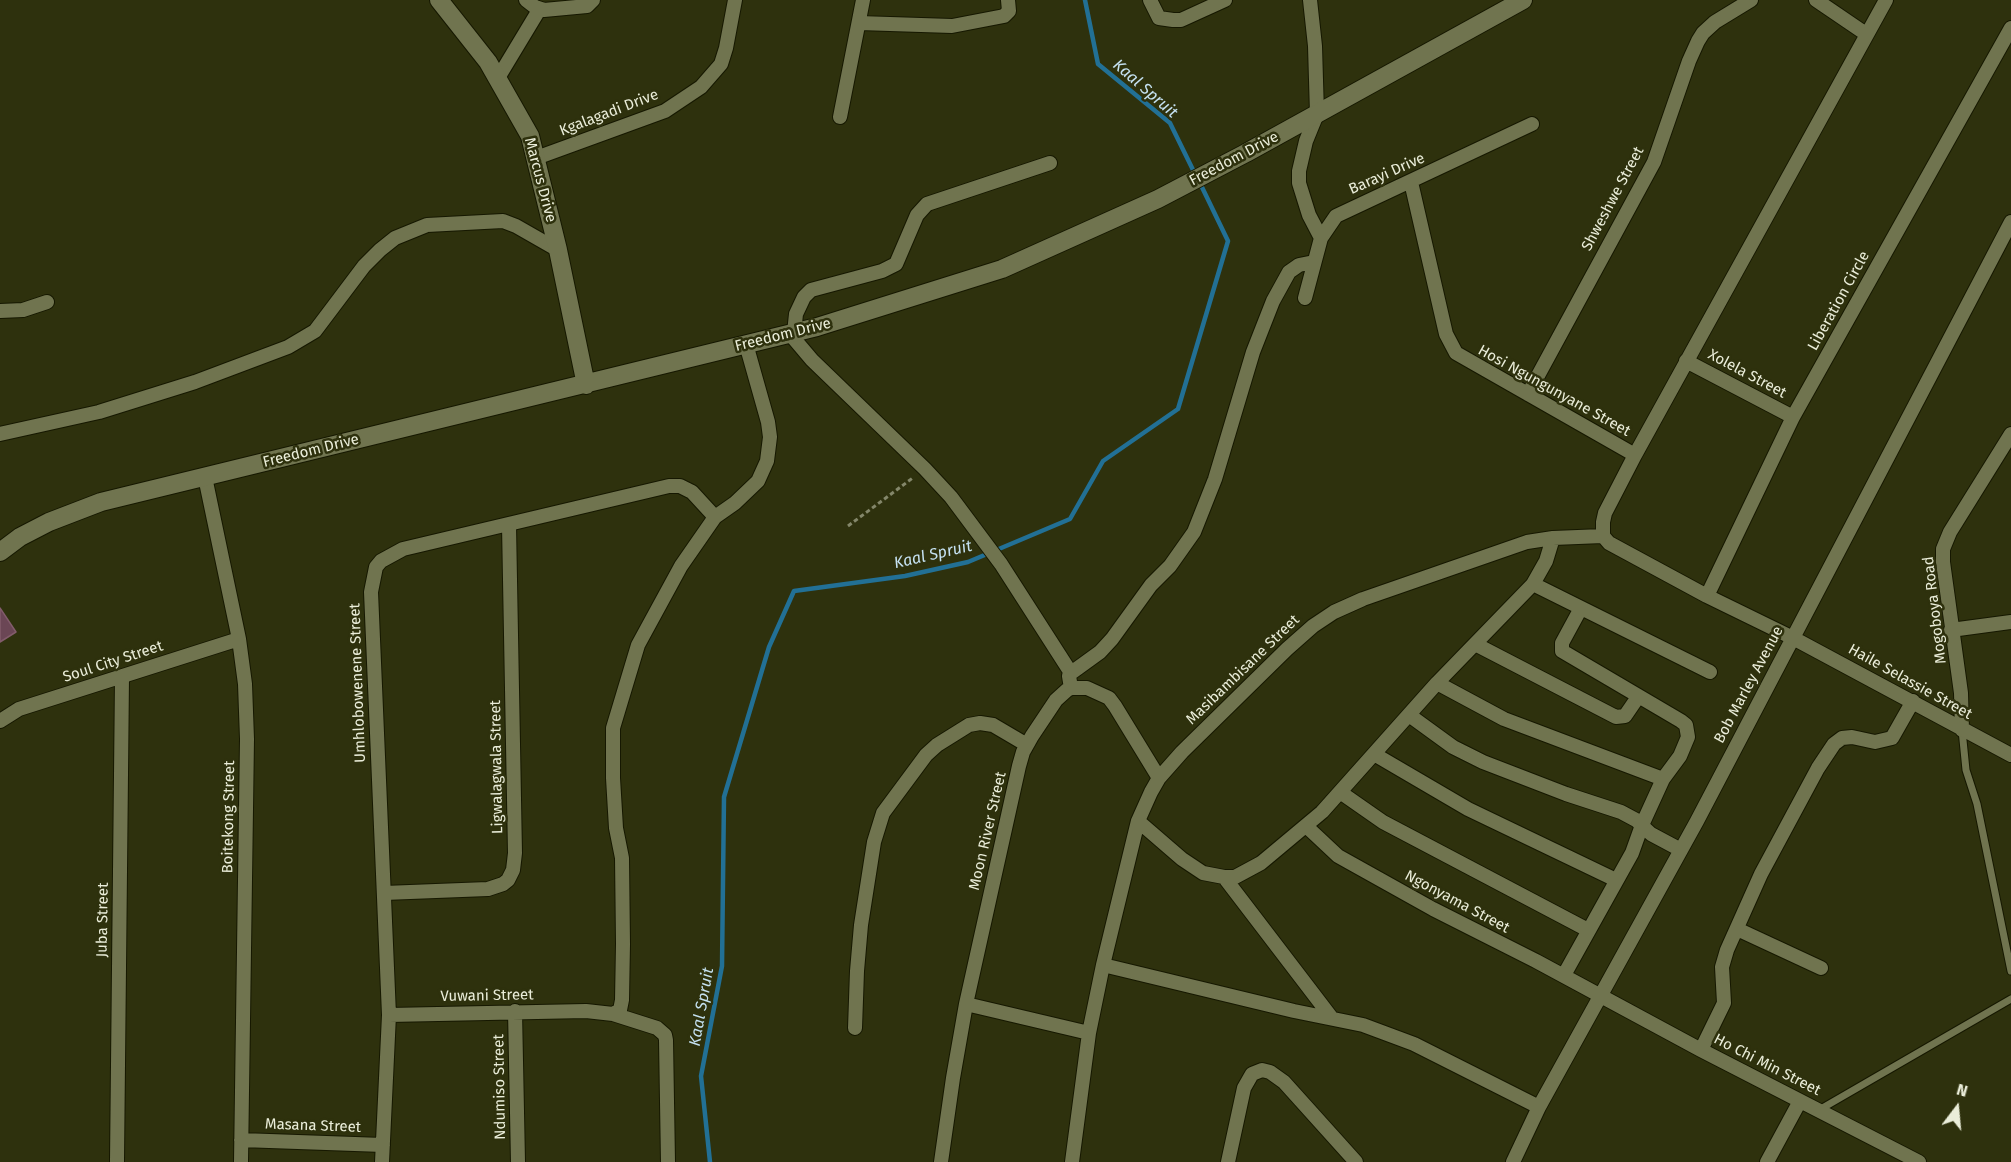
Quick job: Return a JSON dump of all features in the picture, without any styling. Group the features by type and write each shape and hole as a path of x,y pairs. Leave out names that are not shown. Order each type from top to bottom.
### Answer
{"street":[{"path":"526,0 539,10 590,3"},
{"name":"Kgalagadi Drive","path":"536,158 665,111 701,87 721,64 735,0"},
{"path":"840,117 863,0"},
{"path":"859,23 952,26 1004,16 1008,11 1008,0"},
{"path":"1150,0 1159,18 1166,20 1181,20 1210,3 1225,0"},
{"path":"1310,0 1316,56 1317,114 1306,141 1299,171 1299,183 1309,215 1321,238"},
{"name":"Freedom Drive","path":"0,552 20,537 76,510 792,333 854,316 1002,269 1158,199 1523,0"},
{"name":"Shweshwe Street","path":"1528,394 1654,162 1689,61 1698,42 1714,22 1751,0"},
{"path":"1816,0 1866,34"},
{"path":"1793,638 1707,597 1609,543 1603,537 1603,522 1605,513 1635,455 1886,0"},
{"name":"Marcus Drive","path":"445,2 498,78 525,126 536,158 558,250 586,385"},
{"path":"498,78 539,10"},
{"name":"Liberation Circle","path":"1707,597 1793,417 2011,28"},
{"name":"Barayi Drive","path":"1305,298 1321,238 1336,216 1532,124"},
{"path":"1050,163 927,204 917,215 896,264 882,271 811,290 804,297 796,314 792,333 812,360 951,497 1001,564 1071,673"},
{"name":"Hosi Ngungunyane Street","path":"1411,182 1451,347 1463,359 1635,455"},
{"path":"0,434 99,412 195,382 288,347 315,331 364,266 380,250 395,238 428,225 503,221 558,250"},
{"name":"Bob Marley Avenue","path":"1513,1162 1539,1107 1681,850 2011,222"},
{"path":"1159,778 1116,706 1108,698 1087,688 1071,688 1069,676 1100,652 1112,639 1151,585 1170,566 1194,532 1215,479 1253,352 1273,300 1289,272 1299,265 1314,262"},
{"path":"0,311 23,310 47,302"},
{"path":"613,1014 620,1010 622,1000 623,944 622,858 616,828 613,728 643,634 681,566 715,517 735,503 758,481 767,460 770,448 768,422 746,344"},
{"name":"Xolela Street","path":"1686,361 1793,417"},
{"name":"Mogoboya Road","path":"1962,730 1961,693 1943,562 1944,545 2011,434"},
{"name":"Boitekong Street","path":"205,477 239,639 247,740 241,1162"},
{"name":"Umhlobowenene Street","path":"382,1162 389,1015 371,592 376,567 381,561 403,549 675,485 692,492 715,517"},
{"name":"Ligwalagwala Street","path":"384,893 488,889 503,884 513,870 515,853 509,525"},
{"name":"Masibambisane Street","path":"1072,1162 1089,1033 1103,965 1138,821 1159,778 1182,752 1287,649 1313,626 1334,612 1362,599 1527,542 1553,538 1603,537"},
{"path":"1138,821 1198,871 1224,878 1245,873 1261,863 1306,826 1340,792 1437,683 1533,584 1546,561 1553,538"},
{"path":"1533,584 1710,672"},
{"path":"1564,975 1632,853 1663,779 1680,756 1688,737 1686,725 1562,651 1560,647 1581,608"},
{"path":"1952,630 2011,622"},
{"name":"Haile Selassie Street","path":"1793,638 2011,755"},
{"name":"Soul City Street","path":"0,721 19,709 239,639"},
{"path":"1475,644 1616,717 1625,716 1638,697"},
{"name":"Juba Street","path":"117,1162 122,678"},
{"path":"1437,683 1504,719 1663,779"},
{"name":"Moon River Street","path":"941,1162 966,1004 1020,766 1027,745 1056,700 1071,688"},
{"path":"1701,1050 1724,1003 1722,967 1737,929 1761,874 1818,768 1833,744 1842,738 1852,736 1875,742 1892,738 1913,701"},
{"path":"1409,715 1454,747 1483,762 1630,816 1651,834 1681,850"},
{"path":"855,1028 861,925 874,842 883,813 926,755 969,724 980,723 993,726 1027,745"},
{"path":"1374,754 1468,809 1616,880"},
{"path":"1340,792 1371,816 1588,930"},
{"name":"Ngonyama Street","path":"1306,826 1330,849 1358,868 1600,996"},
{"path":"1224,878 1331,1017"},
{"path":"1737,929 1821,969"},
{"path":"1103,965 1283,1009 1363,1024 1414,1044 1539,1107"},
{"name":"Ho Chi Min Street","path":"1600,996 1919,1162"},
{"path":"966,1004 1089,1033"},
{"name":"Ndumiso Street","path":"515,1011 518,1162"},
{"name":"Vuwani Street","path":"389,1015 586,1011 613,1014 657,1028 665,1035 667,1044 668,1162"},
{"path":"1228,1162 1244,1088 1247,1080 1256,1071 1262,1070 1270,1072 1284,1082 1356,1162"},
{"path":"1767,1162 1800,1101"},
{"name":"Masana Street","path":"241,1140 383,1145"}],"lane":[{"path":"1962,730 1964,757 1977,804 2011,971"},
{"path":"1819,1110 2011,999"}],"path":[{"path":"848,526 925,469"}],"building":[{"path":"0,608 16,632 0,642"}],"waterway":[{"name":"Kaal Spruit","path":"1085,0 1098,64 1170,123 1195,174"},
{"name":"Kaal Spruit","path":"710,1162 701,1076 722,966 724,797 769,647 794,591 905,576 968,562 1070,519 1103,461 1178,409 1228,241 1199,181"}]}
